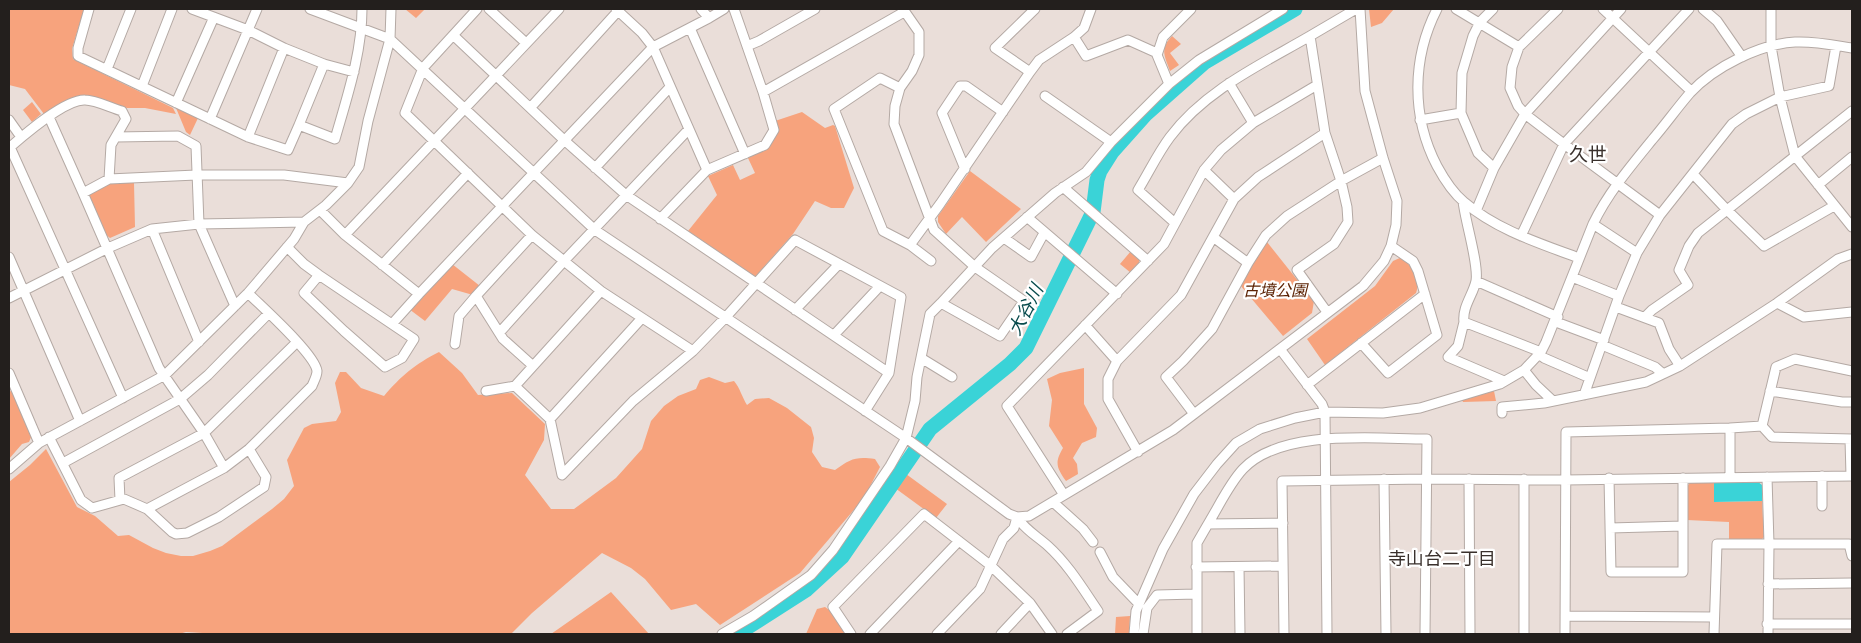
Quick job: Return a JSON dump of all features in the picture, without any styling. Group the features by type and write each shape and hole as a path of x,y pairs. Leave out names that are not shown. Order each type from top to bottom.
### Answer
{"street":[{"path":"89,9 78,48 78,56 248,137 288,150 324,64"},
{"path":"107,69 131,9"},
{"path":"142,86 172,9"},
{"path":"192,9 248,30 284,48 324,64 354,72"},
{"path":"210,119 257,9"},
{"path":"310,9 390,39 595,230 909,440 1009,514 1017,517 1029,516 1174,430 1363,286 1384,261 1391,246 1396,225 1397,201 1365,91 1360,9"},
{"path":"299,125 335,139 354,72 362,29 362,9"},
{"path":"9,469 49,437 165,375 248,293 287,247 304,222 320,210 348,183 359,167 368,120 390,39 391,9"},
{"path":"477,9 423,68 405,113 503,205 532,235 601,291 693,351"},
{"path":"488,9 526,43"},
{"path":"700,9 709,18"},
{"path":"392,324 653,47 724,9"},
{"path":"660,219 707,170 765,145 774,130 734,9"},
{"path":"747,46 814,9"},
{"path":"1030,72 996,48 1035,9"},
{"path":"910,245 1039,60 1074,38 1084,28 1091,9"},
{"path":"1169,84 1156,55 1163,37 1191,9"},
{"path":"722,634 753,616 811,575 833,550 909,440 917,377 930,314 1027,217 1063,187 1086,172 1111,142 1169,84 1199,60 1283,9"},
{"path":"1175,223 1138,190 1170,137 1192,112 1229,83 1356,9"},
{"path":"1437,9 1428,27 1419,63 1417,92 1420,120 1427,147 1452,190 1462,201 1496,225 1579,258"},
{"path":"1456,9 1519,47"},
{"path":"1493,9 1480,22 1473,36 1462,73 1460,113 1478,153 1494,168"},
{"path":"1558,9 1519,47 1512,67 1510,88 1518,106 1525,114 1564,144 1660,215"},
{"path":"1603,9 1691,92"},
{"path":"1476,211 1494,168 1525,114 1621,9"},
{"path":"1521,236 1564,144 1648,51 1689,9"},
{"path":"1703,9 1717,22 1742,57"},
{"path":"1771,9 1771,46 1780,97 1795,156 1852,227"},
{"path":"345,235 555,10"},
{"path":"530,107 617,10 653,47 707,170"},
{"path":"763,92 904,10 919,32 919,55 912,71 900,88 895,106 894,124 934,230 975,267 1024,301 1000,336 940,303"},
{"path":"176,103 214,17"},
{"path":"690,28 746,154"},
{"path":"453,35 564,140 626,195 889,373"},
{"path":"1310,36 1325,133 1341,181 1347,207 1348,222 1334,244 1297,270 1327,312"},
{"path":"1074,38 1086,56 1128,40 1157,53"},
{"path":"1134,634 1138,603 1163,549 1194,494 1236,443 1260,429 1295,418 1325,412 1383,413 1420,408 1504,381 1524,370 1540,353 1557,319 1579,258 1601,206 1691,92 1724,67 1742,57 1771,46 1794,42 1852,48"},
{"path":"1584,395 1637,253 1660,215 1732,124 1746,114 1780,97 1829,86 1836,46"},
{"path":"248,137 284,48"},
{"path":"900,88 880,78 834,109 882,231 910,245 931,261"},
{"path":"1229,83 1253,123"},
{"path":"1064,495 1007,406 1164,244 1204,170 1221,150 1253,123 1317,85"},
{"path":"964,169 942,113 960,86 966,86 1003,112"},
{"path":"595,168 670,87"},
{"path":"1045,96 1111,142"},
{"path":"109,179 111,145 126,119 122,111 86,100 75,102 49,117 9,147 123,398"},
{"path":"1645,318 1652,310 1688,285 1678,270 1689,246 1698,233 1852,111"},
{"path":"1420,120 1460,113"},
{"path":"49,117 159,368 204,434 224,468"},
{"path":"9,120 21,137"},
{"path":"500,332 564,261 689,129"},
{"path":"1138,452 1108,399 1108,379 1117,361 1181,295 1234,199 1258,178 1325,133"},
{"path":"116,137 178,136 196,146 199,224 235,306"},
{"path":"1818,185 1852,157"},
{"path":"1194,414 1166,377 1212,329 1248,263 1266,235 1287,216 1341,181 1383,158"},
{"path":"1204,170 1234,199"},
{"path":"382,265 468,173"},
{"path":"1693,174 1764,246 1834,206"},
{"path":"83,193 109,179 196,175 284,175 348,183"},
{"path":"1063,187 1148,261"},
{"path":"1462,201 1476,281 1463,315 1464,322 1458,346 1448,357 1504,381"},
{"path":"320,210 345,235 419,294"},
{"path":"1027,217 1117,294"},
{"path":"9,298 108,248 152,229 199,224 304,222"},
{"path":"1593,224 1637,253"},
{"path":"152,229 199,342"},
{"path":"1004,238 1031,257 1044,233"},
{"path":"455,344 459,316 532,235"},
{"path":"1213,237 1248,263"},
{"path":"515,386 550,419 562,475 633,401 693,351 795,240 901,297 889,373 865,411"},
{"path":"1361,343 1388,373 1437,335 1413,260 1391,246"},
{"path":"287,247 304,264 319,275 414,339 402,358 385,367 304,293 319,275"},
{"path":"1502,414 1502,407 1553,401 1646,382 1680,366 1777,303 1838,259 1852,254"},
{"path":"9,257 80,420"},
{"path":"795,310 839,264"},
{"path":"1572,277 1620,296"},
{"path":"1476,281 1655,366 1663,374"},
{"path":"834,335 880,286"},
{"path":"486,391 515,386 601,291"},
{"path":"147,509 224,468 249,449 312,386 316,379 317,371 313,360 248,293"},
{"path":"1307,385 1425,294"},
{"path":"476,296 503,339 532,365"},
{"path":"1777,303 1804,317 1852,312"},
{"path":"1616,307 1659,323 1669,350 1680,366"},
{"path":"62,463 180,399 208,375 268,314"},
{"path":"550,419 642,318"},
{"path":"1464,322 1540,353 1544,358 1590,378"},
{"path":"1085,325 1117,361"},
{"path":"120,500 119,478 204,434 297,342"},
{"path":"1280,349 1322,404 1325,412 1327,634"},
{"path":"921,358 952,377"},
{"path":"1762,426 1776,367 1795,359 1852,371"},
{"path":"1524,370 1553,401"},
{"path":"9,372 40,443"},
{"path":"1770,391 1832,401 1852,402"},
{"path":"1565,634 1566,432 1762,426"},
{"path":"1284,634 1282,481 1427,478 1565,480 1852,476 1851,439 1772,437 1762,426"},
{"path":"1730,428 1730,477"},
{"path":"49,437 81,500 92,508 124,499 147,509 168,530 176,534 192,531 219,517 264,487 266,477 249,449"},
{"path":"1197,634 1197,543 1243,469 1260,456 1286,446 1325,438 1427,439 1425,634"},
{"path":"1767,476 1769,544 1768,634"},
{"path":"1822,476 1822,506"},
{"path":"1609,478 1611,572 1683,572 1683,478"},
{"path":"1384,479 1386,634"},
{"path":"1470,479 1470,634"},
{"path":"1524,479 1524,634"},
{"path":"1053,502 1083,529 1093,542"},
{"path":"851,634 833,607 924,514 990,565 1030,603 1052,634"},
{"path":"937,634 980,589 1002,539 1014,528 1017,517"},
{"path":"1017,517 1022,526 1049,546 1062,561 1098,611 1072,632"},
{"path":"1208,524 1283,523"},
{"path":"1610,528 1683,526"},
{"path":"870,634 959,541"},
{"path":"1714,634 1717,544 1849,544 1852,556"},
{"path":"1100,552 1113,577 1138,603"},
{"path":"1196,567 1282,566"},
{"path":"1239,567 1240,634"},
{"path":"1768,584 1852,583"},
{"path":"1143,634 1147,608 1157,595 1196,594"},
{"path":"1001,634 1030,603"},
{"path":"1566,616 1714,617"},
{"path":"1767,624 1852,624"}],"green space":[{"path":"9,9 84,9 72,49 73,59 173,108 176,114 145,108 127,108 84,95 72,99 44,114 25,89 9,85"},
{"path":"405,9 425,9 416,18"},
{"path":"1369,9 1394,9 1382,23 1371,27"},
{"path":"1172,36 1181,44 1170,53 1179,65 1170,71 1164,52"},
{"path":"32,102 41,114 32,122 23,110"},
{"path":"176,108 198,118 190,135 186,132"},
{"path":"802,112 825,128 835,126 854,188 844,208 831,208 815,201 793,234 755,277 688,231 717,195 708,176 733,165 740,180 755,173 748,158 767,147 778,132 775,121"},
{"path":"970,171 1021,209 986,242 962,217 946,234 938,222 938,216"},
{"path":"111,183 134,183 135,227 110,238 105,234 89,199 90,193"},
{"name":"古墳公園","path":"1267,242 1314,301 1312,313 1283,336 1240,285"},
{"path":"1131,251 1139,258 1139,264 1131,273 1120,264"},
{"path":"1402,257 1409,264 1416,278 1416,293 1325,365 1307,339 1375,286 1393,261"},
{"path":"452,264 480,286 473,295 452,289 425,321 409,309"},
{"path":"439,352 462,373 478,395 512,393 545,424 544,440 525,475 551,509 574,509 616,478 642,449 651,421 664,406 678,396 696,389 700,380 709,377 725,383 734,381 747,405 755,399 769,398 787,408 811,427 814,438 812,452 822,467 835,470 849,461 863,458 875,459 880,467 864,498 800,573 720,625 696,604 671,610 645,579 631,568 602,553 532,613 511,634 219,634 186,632 179,634 9,634 9,482 46,449 77,507 95,516 118,536 129,535 166,553 193,556 222,546 284,499 294,486 287,460 304,428 312,424 336,421 341,412 335,383 340,372 346,372 361,388 384,396 409,371"},
{"path":"1084,368 1084,404 1097,428 1096,437 1082,443 1073,458 1077,464 1078,474 1066,481 1058,465 1058,458 1063,448 1049,426 1052,400 1047,379 1060,373"},
{"path":"13,390 32,435 29,442 22,444 9,459 9,392"},
{"path":"1494,391 1496,401 1463,402 1462,400"},
{"path":"906,474 947,504 936,518 895,488"},
{"path":"1691,481 1714,482 1714,502 1762,501 1764,537 1761,540 1729,540 1729,522 1687,520 1687,487"},
{"path":"611,592 649,634 551,634"},
{"path":"825,607 832,612 845,634 806,634 817,609"},
{"path":"1130,616 1129,634 1115,634 1116,617"}],"water":[{"path":"1757,481 1762,485 1762,501 1714,502 1714,482"}],"waterway":[{"name":"大谷川","path":"737,634 806,590 842,557 930,429 1010,364 1026,348 1093,212 1100,171 1112,152 1145,115 1205,62 1295,9"}],"district":[{"name":"久世","path":"1588,152"},
{"name":"寺山台二丁目","path":"1442,557"}]}
